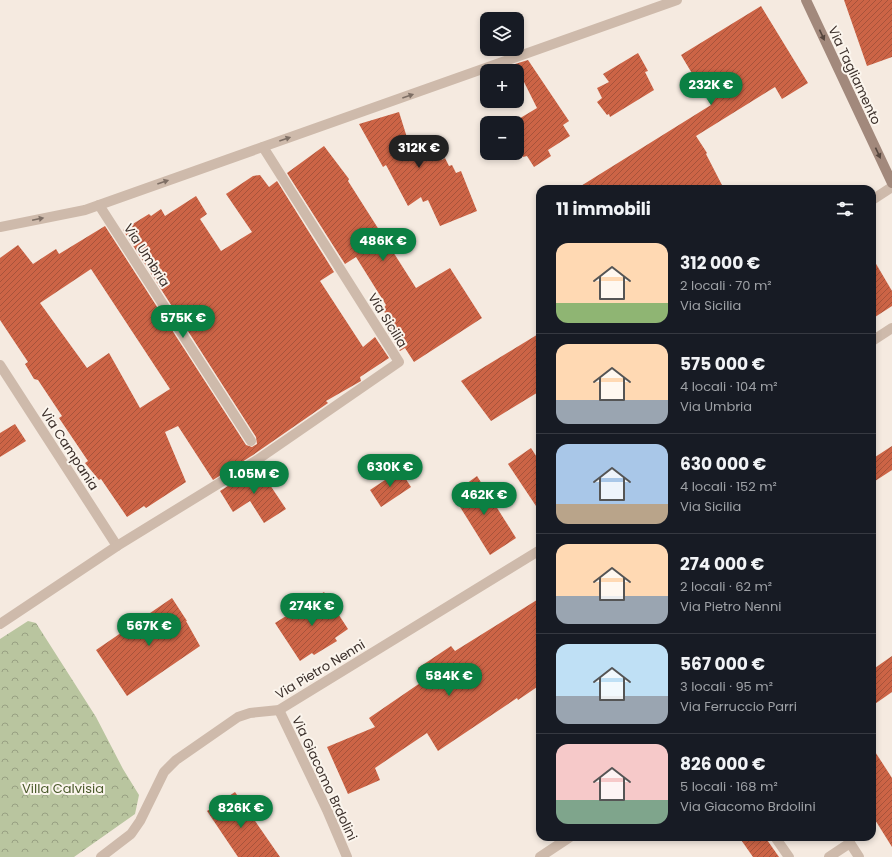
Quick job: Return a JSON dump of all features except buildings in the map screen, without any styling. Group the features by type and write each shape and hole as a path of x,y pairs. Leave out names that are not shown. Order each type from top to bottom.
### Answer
{"main road":[{"name":"Via Tagliamento","path":"806,0 892,183"}],"street":[{"path":"0,227 85,210 677,0"},
{"name":"Via Sicilia","path":"117,546 257,460 399,362 263,147"},
{"path":"876,197 892,187"},
{"name":"Via Umbria","path":"99,205 251,441"},
{"path":"876,338 892,328"},
{"name":"Via Campania","path":"0,365 117,546"},
{"path":"0,624 117,546"},
{"name":"Via Pietro Nenni","path":"101,857 132,834 164,772 176,760 238,717 250,713 279,710 536,552"},
{"name":"Via Giacomo Brdolini","path":"279,710 321,796 347,857"},
{"path":"540,857 564,841"},
{"path":"778,841 789,857"},
{"path":"829,857 850,843 859,857"}],"green space":[{"name":"Villa Calvisia","path":"28,621 36,623 96,717 123,769 139,795 135,814 74,857 0,857 0,639"}]}
